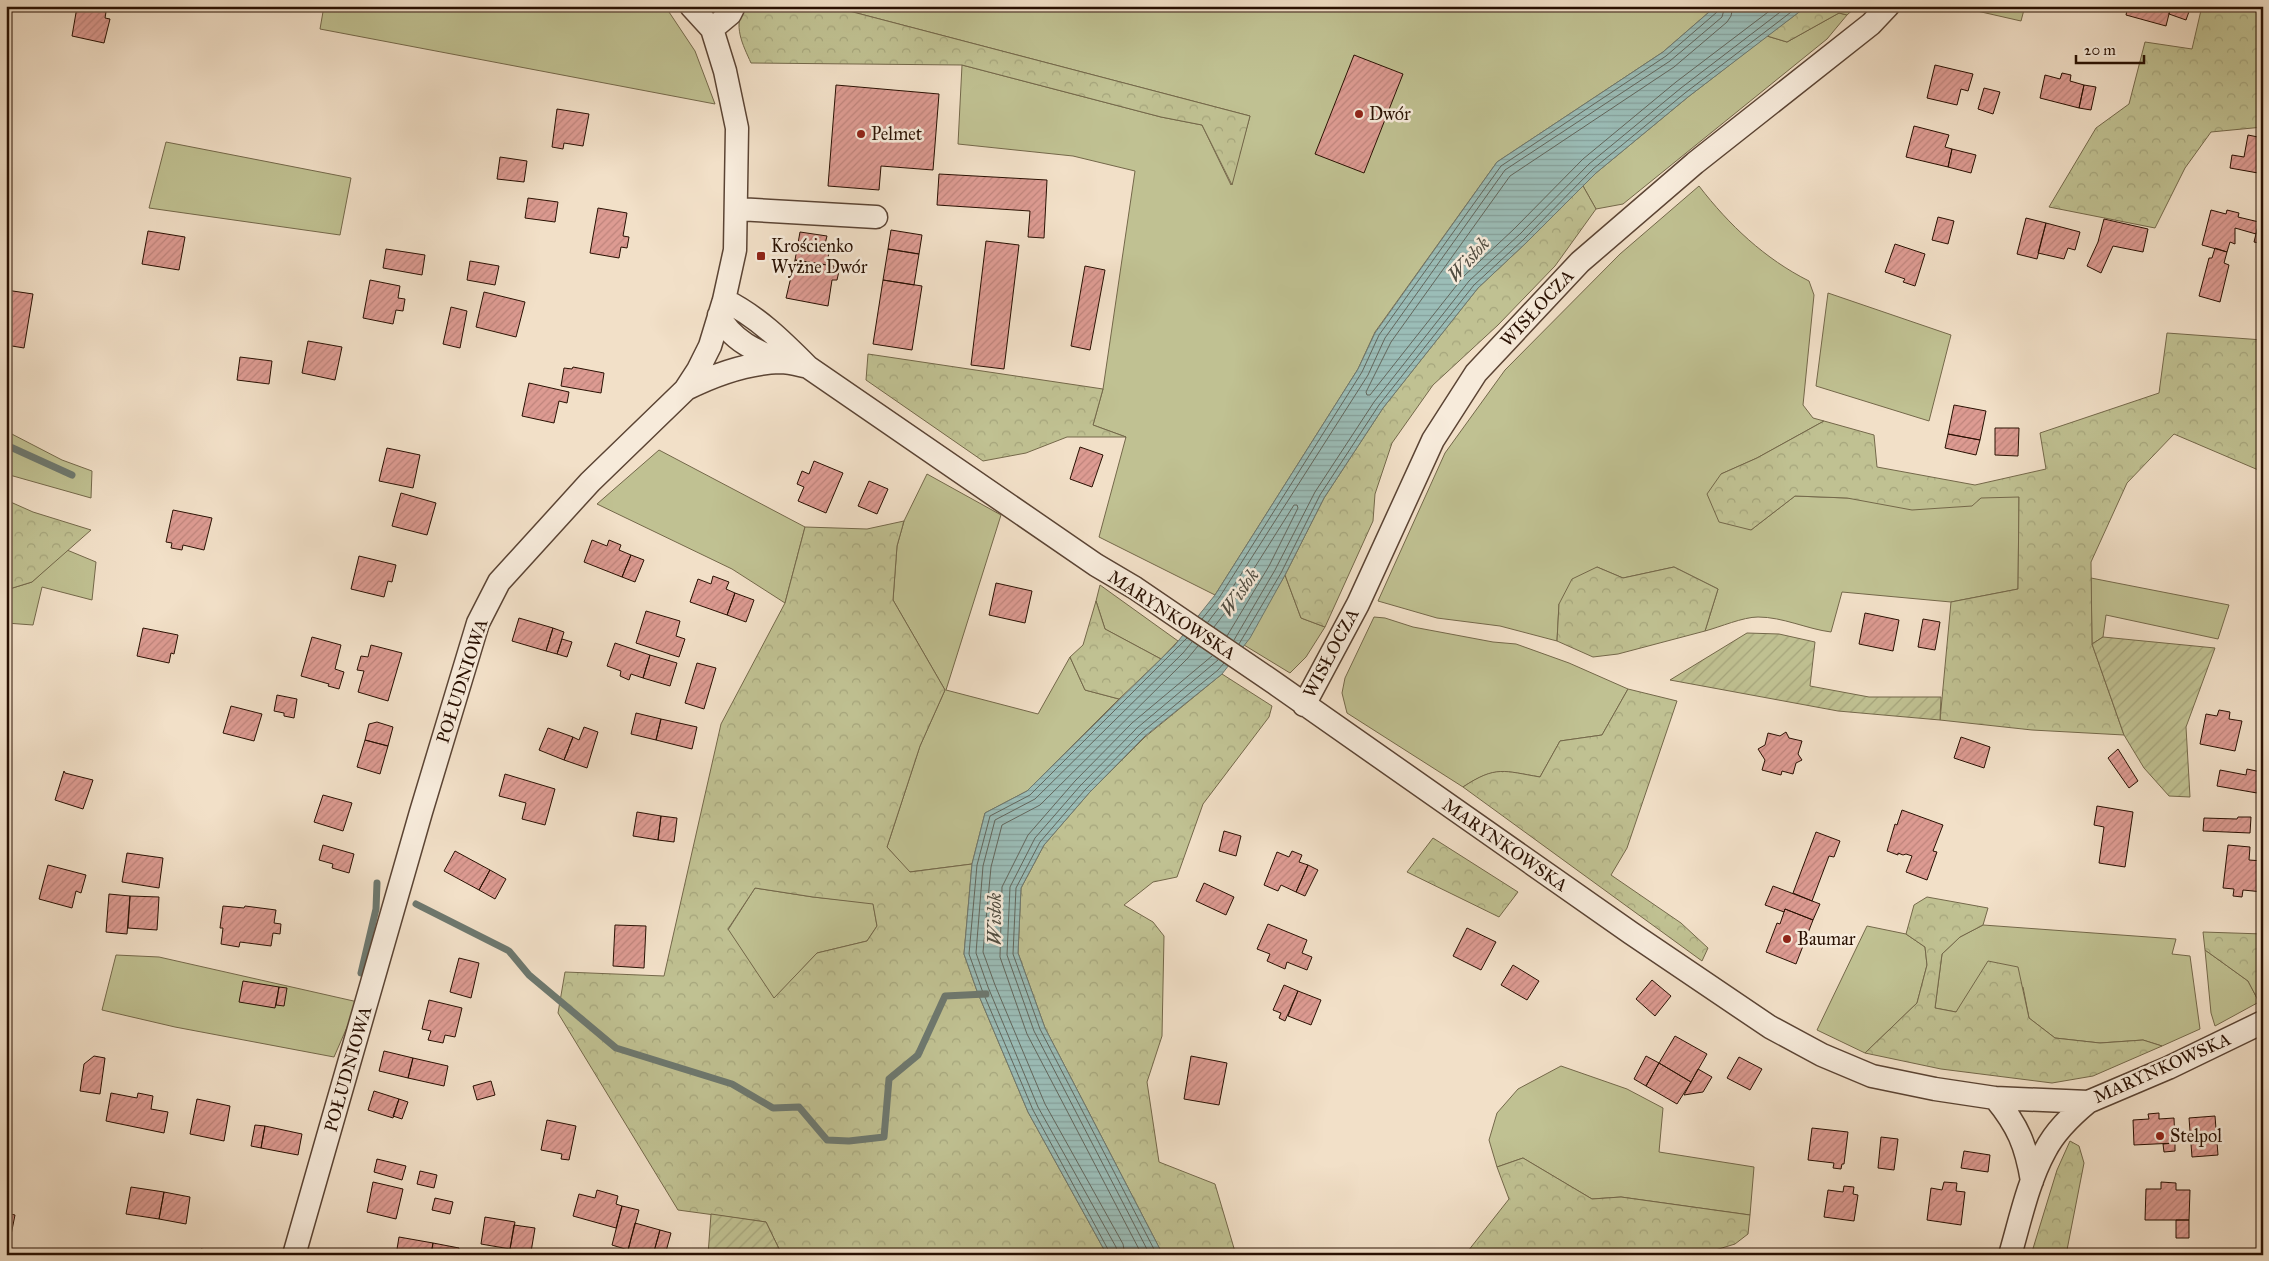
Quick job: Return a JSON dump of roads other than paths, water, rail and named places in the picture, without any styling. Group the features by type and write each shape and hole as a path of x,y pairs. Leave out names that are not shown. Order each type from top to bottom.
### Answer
{"street":[{"path":"691,6 712,28 730,14 734,6"},
{"name":"WISŁOCZA","path":"1304,705 1358,604 1432,440 1476,373 1580,262 1696,163 1871,24 1888,6"},
{"name":"POŁUDNIOWA","path":"294,1255 421,812 478,622 499,582 590,482 685,390 706,354 722,308 735,250 737,128 725,71 712,28"},
{"path":"737,209 876,217"},
{"path":"722,308 724,326 731,334 765,355 782,362"},
{"name":"MARYNKOWSKA","path":"722,308 746,312 779,338 808,367 1096,565 1135,588 1276,684 1631,933 1770,1027 1822,1054 1872,1076 1995,1098 2088,1102 2168,1068 2263,1022"},
{"name":"MARYNKOWSKA","path":"685,390 718,374 782,362 808,367"},
{"path":"1995,1098 2008,1115 2023,1141 2032,1181"},
{"path":"2010,1255 2032,1181 2044,1151 2061,1127 2088,1102"}],"water":[{"name":"Wisłok","path":"1716,6 1807,6 1688,97 1596,173 1478,288 1383,408 1324,498 1285,575 1250,638 1222,674 1145,736 1089,793 1044,845 1021,888 1018,953 1045,1028 1163,1255 1107,1255 1028,1112 977,991 964,954 972,864 985,813 1027,791 1175,645 1215,595 1358,369 1375,333 1497,162 1663,52"}],"waterway":[{"path":"6,445 72,475"},
{"path":"361,973 376,909 377,883"},
{"path":"416,904 509,951 529,975 616,1048 732,1084 773,1108 799,1107 827,1140 849,1141 884,1137 889,1079 918,1055 945,996 986,994"}],"place":[{"name":"Dwór","path":"1359,114"},
{"name":"Pelmet","path":"861,134"},
{"name":"Krościenko Wyżne Dwór","path":"761,256"},
{"name":"Baumar","path":"1787,939"},
{"name":"Stelpol","path":"2160,1136"}]}
